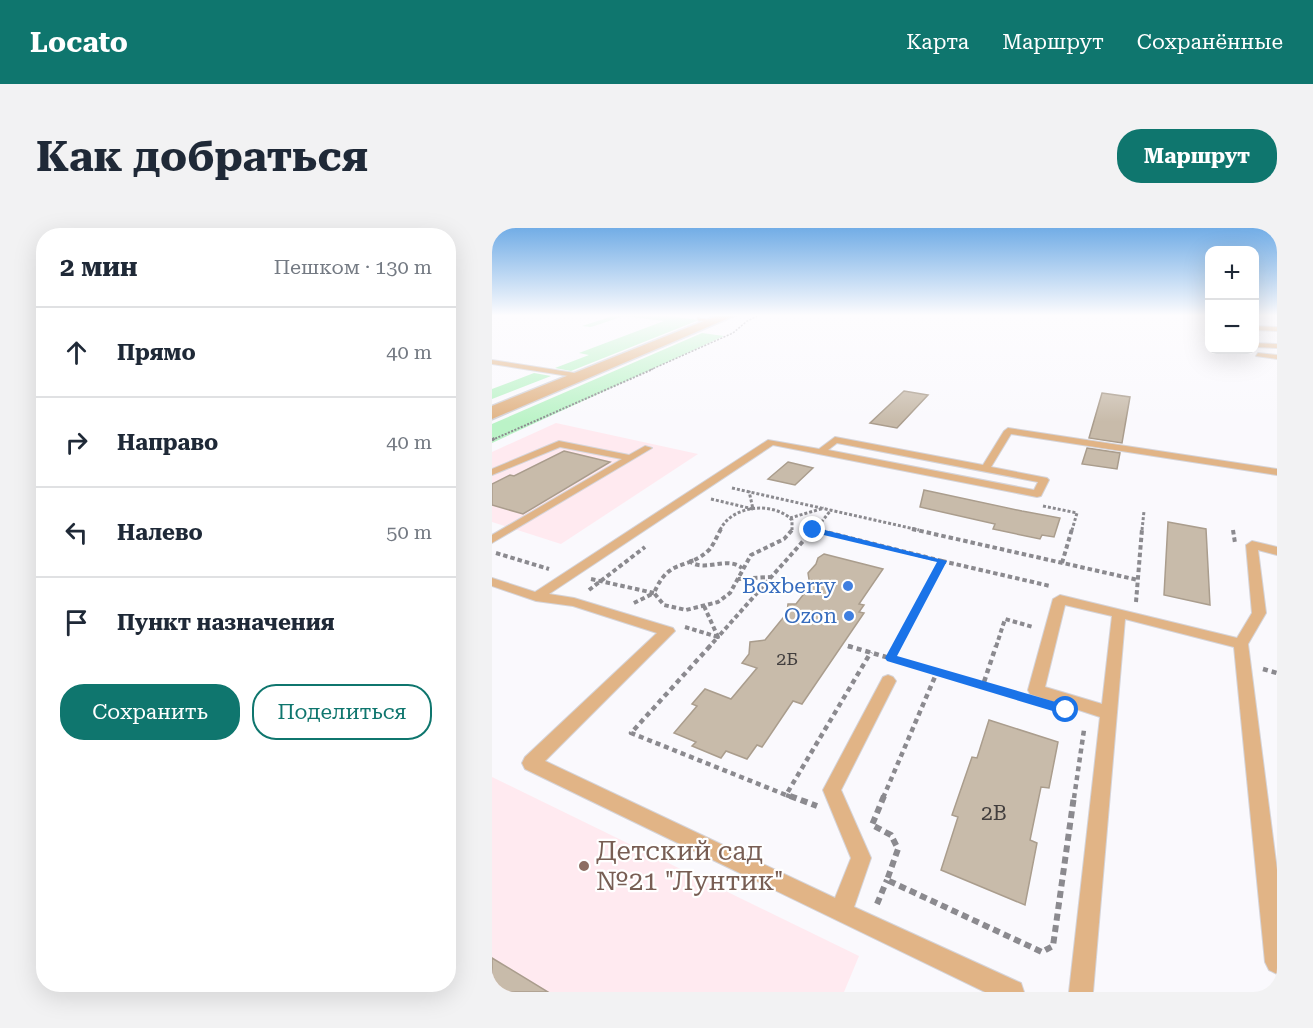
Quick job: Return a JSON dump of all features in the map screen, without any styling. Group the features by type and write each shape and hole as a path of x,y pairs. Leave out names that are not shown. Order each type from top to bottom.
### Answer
{"street":[{"path":"492,413 640,351"}],"lane":[{"path":"1258,355 1277,357"},
{"path":"492,362 581,376"},
{"path":"986,468 1008,431 1277,472"},
{"path":"536,597 771,442 820,452 1037,494 1044,480 835,440 820,452"},
{"path":"492,472 560,444 629,458"},
{"path":"492,540 648,448"},
{"path":"1277,550 1252,545 1259,613 1241,644 1277,962"},
{"path":"492,582 536,597 574,602 668,631 531,764 1011,992"},
{"path":"1109,713 1036,690 1060,599 1127,610 1241,644"},
{"path":"1081,992 1109,713 1127,610"},
{"path":"841,912 861,858 832,790 888,681"}],"path":[{"path":"492,440 693,351"},
{"path":"724,486 1138,580"},
{"path":"749,491 753,509"},
{"path":"716,492 708,498 753,509"},
{"path":"492,552 570,575 654,593 664,605 686,610 718,602 730,593 742,568 752,555 784,539 792,529 790,518 784,512 770,508 737,513 725,521 709,549 671,567 659,576 654,593 623,609"},
{"path":"790,518 824,508"},
{"path":"831,510 631,733 786,795 871,652"},
{"path":"1127,610 1138,580 1144,511"},
{"path":"813,530 1056,587"},
{"path":"1233,530 1236,552"},
{"path":"581,596 654,540"},
{"path":"691,559 692,564 703,568 733,562 742,568"},
{"path":"890,658 942,561"},
{"path":"738,579 771,577"},
{"path":"704,606 718,637"},
{"path":"983,685 1005,619 1052,631"},
{"path":"676,624 718,637"},
{"path":"848,646 1024,698"},
{"path":"938,672 872,825 891,835 898,849 886,880 1042,952 1053,946 1085,727 1081,722"}],"shaded area":[{"path":"556,423 698,454 561,544 492,522 492,452"},
{"name":"Детский сад №21 \"Лунтик\"","path":"492,777 859,956 844,992 492,992"}],"green space":[{"path":"585,351 622,351 571,371 555,368 589,355 579,353"},
{"path":"661,351 692,351 492,443 492,424"},
{"path":"534,373 551,376 492,399 492,389"}],"building":[{"path":"904,391 928,395 897,428 870,423"},
{"path":"1102,393 1130,397 1122,443 1089,438"},
{"path":"1087,448 1120,453 1117,469 1082,464"},
{"path":"564,451 610,462 523,514 492,505 492,484 510,475 514,476"},
{"path":"788,462 813,468 795,485 768,479"},
{"path":"924,490 1060,518 1054,537 1042,535 1040,539 993,529 995,524 920,507"},
{"path":"1168,522 1206,529 1210,605 1164,595"},
{"path":"824,554 883,569 859,604 864,605 859,612 864,613 802,704 793,701 762,747 757,745 747,759 726,751 721,758 692,746 696,742 674,733 697,706 692,704 705,689 731,699 757,668 742,663 749,654 750,642 765,640 787,613 788,604 796,604 810,586 808,573 818,558"},
{"path":"989,720 1058,742 1049,788 1041,787 1030,840 1037,843 1025,905 941,870 958,817 952,815 972,757 977,758"},
{"path":"492,958 548,992 492,992"}],"place":[{"name":"Boxberry","path":"848,586"},
{"name":"Ozon","path":"849,616"},
{"name":"Детский сад №21 \"Лунтик\"","path":"584,866"}],"route":[{"path":"813,530 942,561 890,658 1066,710"}]}
